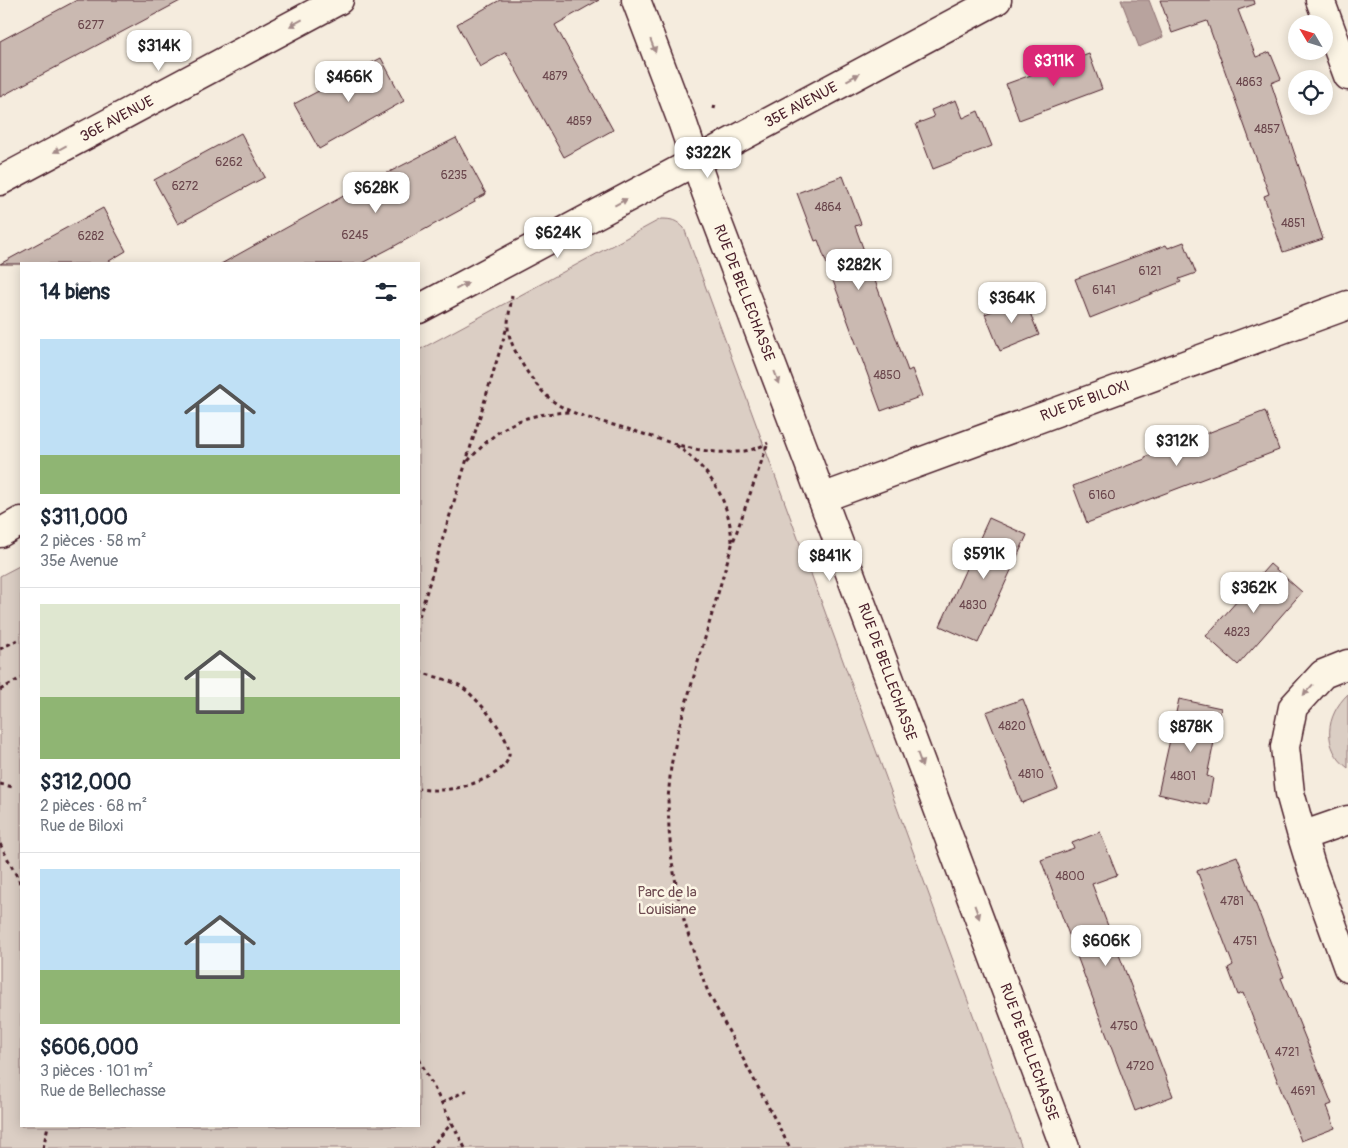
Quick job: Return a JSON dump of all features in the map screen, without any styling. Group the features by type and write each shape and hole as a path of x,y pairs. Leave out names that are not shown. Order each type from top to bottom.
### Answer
{"street":[{"name":"36E AVENUE","path":"0,181 339,0"},
{"name":"RUE DE BELLECHASSE","path":"636,0 706,192 1065,1148"},
{"name":"35E AVENUE","path":"420,308 997,0"},
{"path":"1320,0 1348,76"},
{"name":"RUE DE BILOXI","path":"822,498 1348,305"},
{"path":"0,533 20,522"},
{"path":"1348,664 1323,674 1293,707 1285,747 1290,793 1302,836 1348,968"},
{"path":"1302,836 1348,820"}],"path":[{"path":"714,109 715,104"},
{"path":"420,613 507,326 513,293"},
{"path":"507,326 511,340 532,377 548,398 571,412 673,443 706,450 737,452 756,450 769,443 732,545 678,731 671,766 668,799 672,862 681,910 695,957 708,992 790,1148"},
{"path":"466,463 483,444 501,430 522,418 545,413 571,412"},
{"path":"673,443 705,470 717,488 726,507 731,525 732,545"},
{"path":"0,649 20,639"},
{"path":"420,672 458,685 470,694 497,724 510,750 509,757 501,770 478,782 438,791 420,789"},
{"path":"0,690 20,679"},
{"path":"0,784 13,787"},
{"path":"0,844 20,881"},
{"path":"420,1061 465,1148"},
{"path":"442,1103 467,1090"},
{"path":"430,1148 452,1123"},
{"path":"43,1148 48,1127"}],"green space":[{"name":"Parc de la Louisiane","path":"661,219 674,220 684,228 1022,1148 0,1148 0,576 20,566 20,1127 420,1127 420,349"},
{"path":"1348,694 1348,768 1334,751 1330,732 1335,712"}],"shaded area":[{"path":"1121,0 1149,0 1163,37 1139,47"}],"building":[{"path":"77,0 182,0 0,97 0,41"},
{"path":"500,0 599,0 555,25 613,130 564,157 506,52 480,67 457,24"},
{"path":"1160,0 1254,0 1255,4 1238,10 1256,57 1270,52 1281,79 1271,83 1323,239 1283,252 1264,196 1269,194 1207,21 1172,33"},
{"path":"1089,54 1102,89 1019,120 1006,84"},
{"path":"381,58 404,101 319,149 294,104"},
{"path":"956,100 963,118 978,111 992,146 933,169 916,124 934,117 931,110"},
{"path":"241,133 265,177 178,224 154,180"},
{"path":"456,138 486,194 474,200 475,202 364,262 225,262 358,188"},
{"path":"843,176 861,224 855,226 908,371 912,369 922,396 881,411 818,240 815,241 797,193"},
{"path":"103,208 126,251 107,262 20,262 20,264 0,264"},
{"path":"1184,242 1196,273 1179,279 1181,282 1090,318 1075,279 1166,245 1168,248"},
{"path":"1024,298 1039,335 1000,351 985,314"},
{"path":"1265,411 1279,450 1087,523 1073,486"},
{"path":"989,518 1027,535 978,643 940,626"},
{"path":"1270,564 1302,592 1238,665 1206,636"},
{"path":"1023,699 1058,789 1022,803 986,712"},
{"path":"1179,699 1221,708 1207,776 1213,778 1208,805 1158,794"},
{"path":"1100,832 1117,875 1092,884 1173,1096 1135,1111 1041,860 1074,848 1072,843"},
{"path":"1237,856 1284,977 1281,978 1332,1104 1327,1106 1335,1128 1301,1141 1243,993 1238,995 1228,968 1233,965 1197,871"}]}
